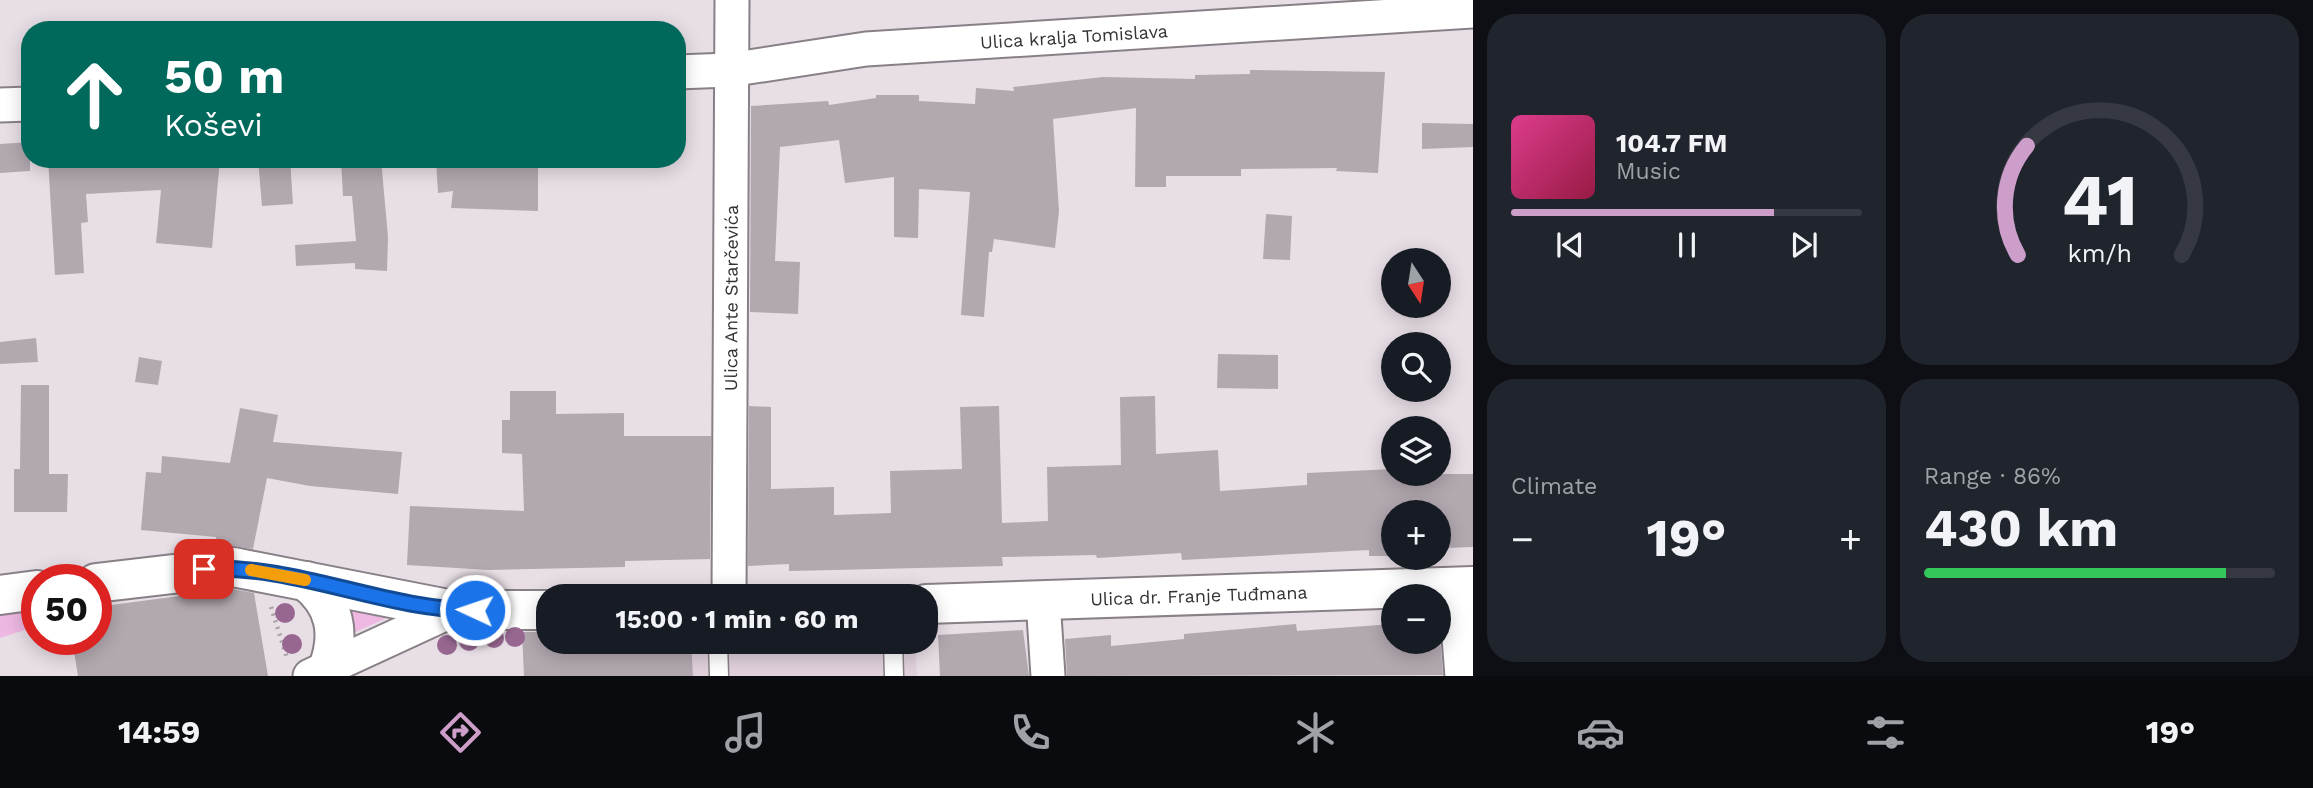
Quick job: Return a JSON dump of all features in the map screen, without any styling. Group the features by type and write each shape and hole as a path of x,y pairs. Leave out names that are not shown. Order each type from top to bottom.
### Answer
{"main road":[{"path":"112,581 233,567 453,610 536,610"},
{"path":"306,581 326,600 333,618 335,643 309,669"},
{"name":"Ulica dr. Franje Tuđmana","path":"938,604 1464,587"},
{"path":"0,595 21,592"}],"street":[{"name":"Ulica Ante Starčevića","path":"729,584 729,69 732,0"},
{"name":"Ulica kralja Tomislava","path":"686,71 729,69 866,49 1473,11"},
{"path":"0,105 21,104"},
{"path":"1462,676 1464,587"},
{"path":"1043,600 1048,676"},
{"path":"309,669 453,610"}],"lane":[{"path":"718,654 719,676"},
{"path":"893,654 894,676"}],"path":[{"path":"260,571 309,669"}],"shaded area":[{"path":"349,597 389,617 351,634"},
{"path":"21,604 21,631 0,638 0,606"},
{"path":"662,654 916,654 917,676 663,676"}],"building":[{"path":"1250,70 1385,72 1378,173 1336,171 1337,168 1241,169 1241,176 1166,176 1166,187 1135,187 1136,108 1053,119 1059,211 1055,248 994,239 992,252 989,252 984,317 961,315 970,192 919,189 918,238 894,237 894,177 845,183 839,140 780,147 775,261 800,262 798,314 750,312 751,106 828,101 829,105 876,98 876,95 919,95 919,101 975,104 976,88 1014,91 1013,87 1103,77 1195,79 1195,75 1250,74"},
{"path":"1422,123 1473,124 1473,147 1422,149"},
{"path":"21,143 21,168 30,168 30,171 0,173 0,144"},
{"path":"49,168 219,168 212,248 156,243 161,190 86,194 88,222 81,223 84,273 55,275"},
{"path":"259,168 291,168 293,204 262,206"},
{"path":"341,168 382,168 388,237 387,271 355,269 355,263 296,266 295,245 356,241 352,196 343,196"},
{"path":"437,168 538,168 538,211 451,208 453,191 438,193"},
{"path":"1266,214 1292,216 1290,260 1263,259"},
{"path":"36,338 38,362 0,364 0,342"},
{"path":"1218,354 1278,355 1278,389 1217,388"},
{"path":"139,357 162,361 158,385 135,382"},
{"path":"21,385 49,385 49,474 68,474 67,512 14,512 14,469 20,469"},
{"path":"510,391 556,391 556,414 624,413 624,436 711,436 710,559 625,561 625,567 489,570 407,565 410,506 524,511 522,454 502,453 502,420 510,420"},
{"path":"1155,396 1156,454 1218,450 1220,491 1307,485 1307,473 1381,470 1381,486 1451,486 1451,474 1473,474 1473,547 1451,548 1451,500 1381,500 1381,556 1369,556 1369,550 1182,560 1181,553 1097,558 1096,555 1002,557 1003,566 789,571 789,564 748,566 749,406 771,407 771,489 834,487 834,515 891,513 890,471 962,469 960,407 999,406 1002,523 1048,521 1047,467 1121,465 1120,397"},
{"path":"240,408 278,415 273,442 402,452 398,494 310,486 267,478 253,549 215,544 216,537 141,530 146,472 161,473 162,456 230,463"},
{"path":"232,589 254,593 268,676 78,676 75,655 112,655 112,605"},
{"path":"1296,624 1297,631 1381,625 1381,654 1441,654 1443,675 1067,676 1065,639 1111,635 1111,646 1184,639 1184,634"},
{"path":"1023,630 1029,676 940,676 938,635"},
{"path":"522,632 536,632 536,654 692,654 693,676 524,676"}],"slow traffic":[{"path":"251,570 305,580"}],"route":[{"path":"204,569 233,567 260,571 418,604 453,610 475,610"}]}
